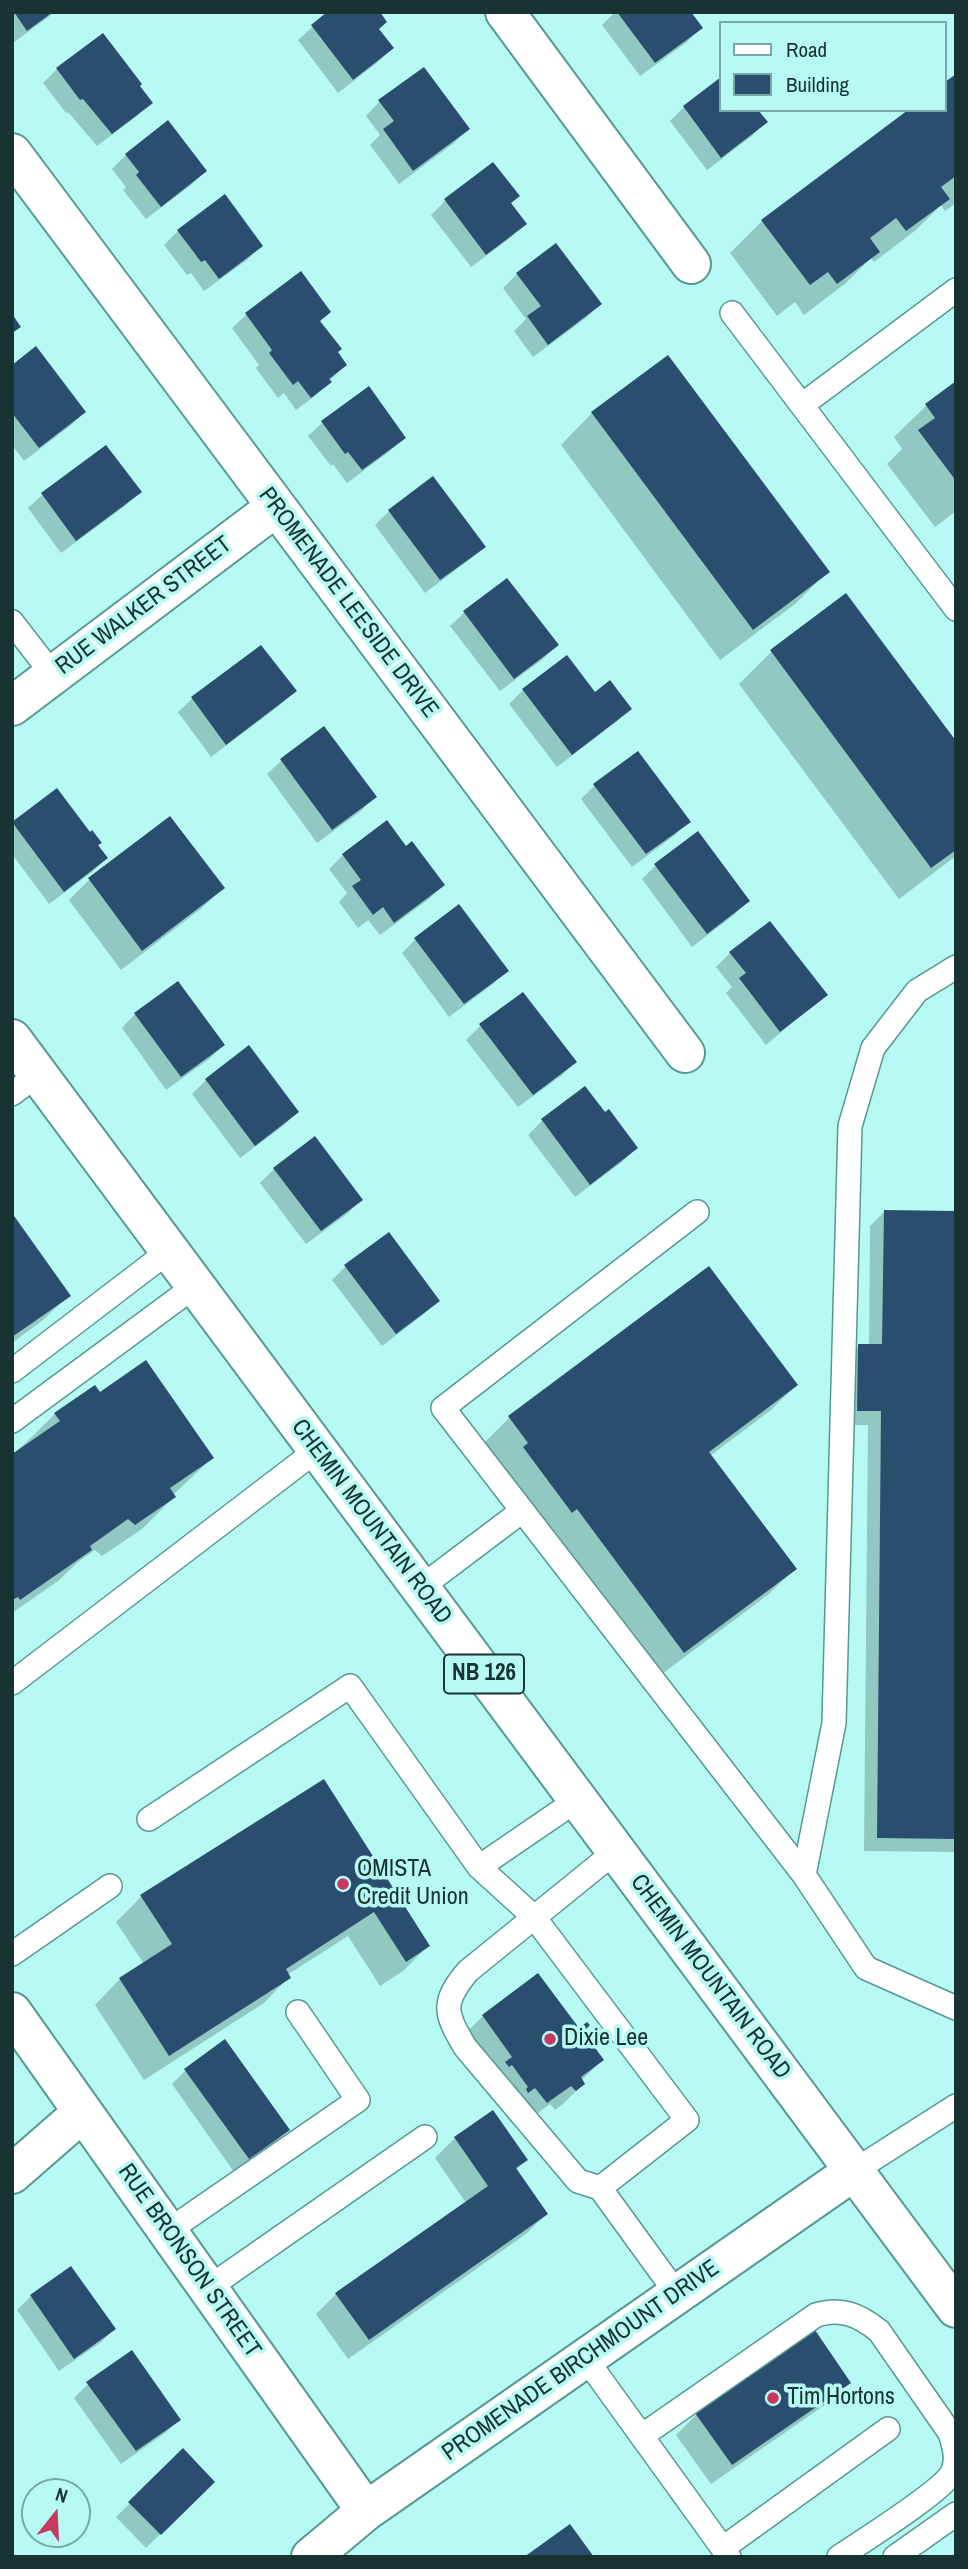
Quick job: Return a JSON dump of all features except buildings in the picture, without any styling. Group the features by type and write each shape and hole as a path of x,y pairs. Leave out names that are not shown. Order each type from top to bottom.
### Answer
{"street":[{"path":"505,12 691,264"},
{"name":"PROMENADE LEESIDE DRIVE","path":"12,153 685,1053"},
{"name":"RUE WALKER STREET","path":"12,706 276,507"},
{"name":"CHEMIN MOUNTAIN ROAD","path":"12,1040 25,1084 169,1251 956,2308"},
{"name":"RUE BRONSON STREET","path":"12,2012 366,2511"},
{"path":"12,2174 83,2112"},
{"name":"PROMENADE BIRCHMOUNT DRIVE","path":"311,2557 366,2511 854,2171"}],"lane":[{"path":"802,405 956,290"},
{"path":"732,313 956,609"},
{"path":"12,622 53,675"},
{"path":"804,1875 834,1723 850,1126 873,1048 917,991 956,967"},
{"path":"697,1212 443,1408 804,1875 866,1968 956,2008"},
{"path":"12,1371 169,1251"},
{"path":"12,1421 195,1286"},
{"path":"12,1683 317,1450"},
{"path":"421,1588 522,1511"},
{"path":"149,1819 349,1686 479,1867 534,1917 687,2120 600,2188"},
{"path":"479,1867 577,1800"},
{"path":"616,1851 468,1971 452,1990 448,2010 453,2027 465,2047 578,2181 600,2188 677,2294"},
{"path":"12,1954 110,1886"},
{"path":"167,2231 358,2100 298,2012"},
{"path":"854,2171 956,2106"},
{"path":"208,2288 425,2137"},
{"path":"643,2435 816,2315 829,2311 847,2312 865,2320 878,2332 950,2433 956,2451 955,2464 944,2483 839,2557"},
{"path":"586,2359 726,2552 888,2429"},
{"path":"895,2557 956,2514"}],"place":[{"name":"OMISTA Credit Union","path":"343,1884"},
{"name":"Dixie Lee","path":"550,2039"},
{"name":"Tim Hortons","path":"773,2398"}]}
